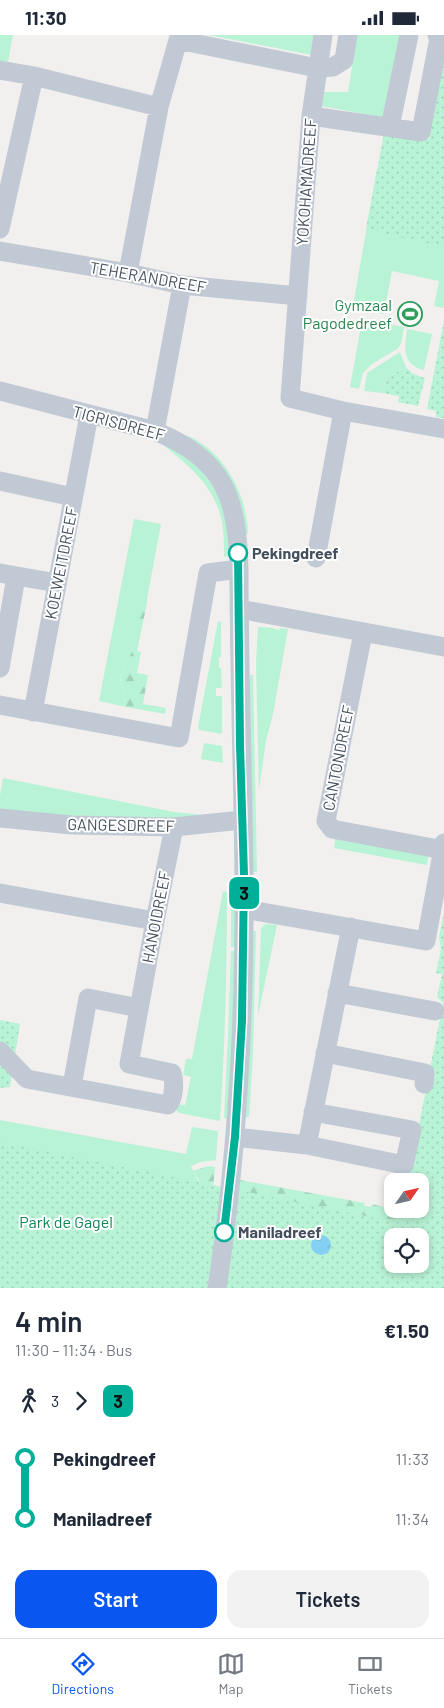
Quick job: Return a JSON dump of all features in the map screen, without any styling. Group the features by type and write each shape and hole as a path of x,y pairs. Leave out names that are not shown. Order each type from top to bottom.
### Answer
{"street":[{"name":"YOKOHAMADREEF","path":"323,35 311,116 290,398 343,411"},
{"path":"128,273 159,107 178,40 317,67 333,67 344,60 348,35"},
{"path":"390,127 409,35"},
{"path":"311,116 421,132 439,38 437,35"},
{"path":"0,70 34,76 159,107"},
{"path":"0,229 34,76"},
{"name":"TEHERANDREEF","path":"0,251 128,273 182,285 298,296"},
{"path":"155,431 182,285"},
{"name":"TIGRISDREEF","path":"0,391 155,431 179,441 210,466 222,482 234,512 239,569 244,909 242,1021 235,1137 217,1288"},
{"path":"316,558 343,411 444,429"},
{"name":"KOEWEITDREEF","path":"33,711 89,415"},
{"path":"0,481 73,497"},
{"path":"0,705 179,738 208,573 239,569"},
{"path":"0,668 8,575 57,583"},
{"path":"239,609 444,647"},
{"name":"CANTONDREEF","path":"363,633 326,821 332,829 443,847"},
{"name":"GANGESDREEF","path":"0,818 72,825 174,827 242,819"},
{"name":"HANOIDREEF","path":"0,1051 27,1079 168,1105 171,1102 174,1079 172,1073 130,1064 155,921 174,827"},
{"path":"244,909 426,941 443,847"},
{"path":"0,893 155,921"},
{"path":"307,1145 350,927"},
{"path":"337,993 435,1011"},
{"path":"72,1087 88,998 139,1008"},
{"path":"325,1053 425,1073 424,1084"},
{"path":"235,1137 307,1145 404,1165 412,1130 313,1112"}],"green space":[{"path":"0,35 13,35 8,62 0,61"},
{"path":"208,35 316,35 312,55"},
{"path":"357,35 403,35 386,118 321,106 324,92 348,92"},
{"path":"436,35 444,35 444,247 366,229 384,133 429,139"},
{"path":"377,169 444,180 444,308 434,306 439,281 392,271 384,314 353,306"},
{"path":"362,320 404,327 401,344 397,349 372,364 363,373 359,389 350,387"},
{"path":"444,320 444,418 436,417 436,411 427,409"},
{"path":"407,329 432,334 424,370 411,364 408,359 405,348"},
{"path":"400,352 406,367 386,378 382,393 364,391 367,373"},
{"path":"406,367 413,374 425,378 418,406 398,402 399,396 382,393 386,378"},
{"path":"186,435 212,451 231,475 243,503 248,534 242,534"},
{"path":"157,440 194,459 223,501 231,555 224,557 222,522 213,496 206,485 188,466"},
{"path":"134,519 161,524 147,599 143,599 131,654 120,677 126,707 99,701"},
{"path":"143,599 147,599 147,603 137,651 141,652 137,673 148,675 143,704 166,708 165,714 126,707 120,677 131,654 140,603"},
{"path":"218,621 221,622 221,657 219,658 219,668 221,668 222,688 216,688 216,696 222,696 222,734 199,730 198,727"},
{"path":"258,627 279,630 280,628 288,629 273,714 266,741 259,790 256,663"},
{"path":"250,675 253,675 257,872 252,872"},
{"path":"204,743 222,746 223,763 201,759"},
{"path":"3,778 174,812 204,815 204,818 118,819 0,811"},
{"path":"336,835 429,853 427,865 334,848"},
{"path":"231,878 235,878 235,947 231,947"},
{"path":"223,891 227,892 227,949 220,1121 179,1113 176,1110 176,1104 185,1105 191,1077 183,1075 186,1059 192,1059"},
{"name":"Park de Gagel","path":"444,912 444,1288 0,1288 0,1142 400,1223 401,1218 429,1218 429,1173 410,1173 443,1003 437,997 442,974 436,973 441,949 439,937"},
{"path":"266,924 277,925 258,1016 261,929"},
{"path":"252,931 256,931 253,1054 249,1117 245,1117"},
{"path":"231,951 235,951 232,1049 227,1119 224,1118"},
{"path":"0,1020 20,1024 10,1087 0,1088"},
{"path":"0,1120 186,1154 192,1127 218,1131 216,1160 200,1162 191,1166 197,1179 203,1185 99,1288 0,1288"},
{"path":"208,1166 215,1167 212,1200 193,1171"},
{"path":"240,1180 365,1203 364,1206 371,1207 372,1204 384,1207 384,1218 413,1218 407,1228 391,1228 238,1195"}],"water":[{"path":"321,1235 328,1238 331,1245 328,1252 321,1255 314,1252 311,1245 314,1238"}],"bus line":[{"name":"3","path":"224,1232 235,1137 242,1021 244,875 240,745 238,553"}],"place":[{"name":"Gymzaal Pagodedreef","path":"410,314"},
{"name":"Pekingdreef","path":"238,553"},
{"name":"Maniladreef","path":"224,1232"}]}
